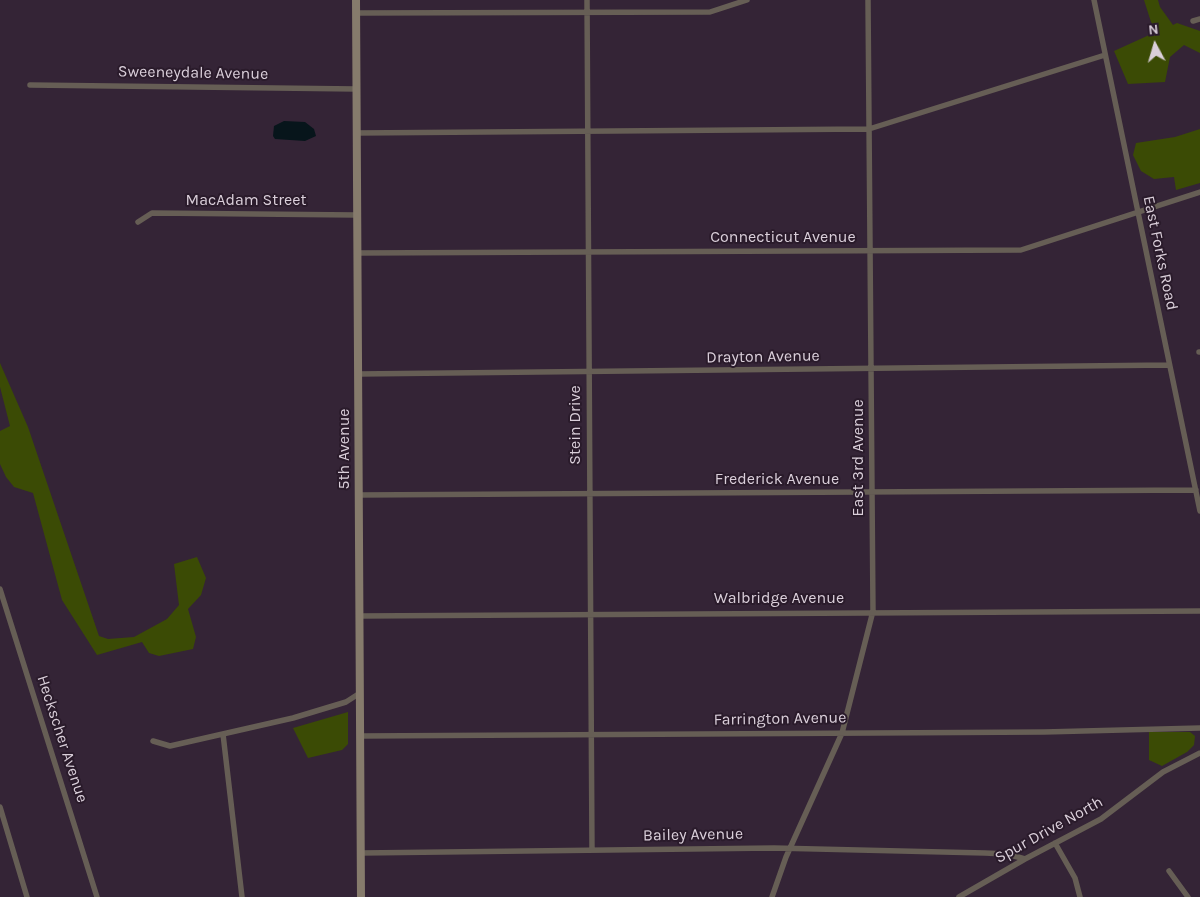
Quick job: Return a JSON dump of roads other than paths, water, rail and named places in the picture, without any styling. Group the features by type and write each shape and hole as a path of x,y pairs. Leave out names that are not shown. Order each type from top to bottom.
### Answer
{"main road":[{"name":"5th Avenue","path":"356,0 361,897"}],"street":[{"name":"Stein Drive","path":"587,0 592,850"},
{"path":"356,13 710,12 747,0"},
{"name":"East 3rd Avenue","path":"772,897 791,848 842,732 872,611 872,369 868,0"},
{"name":"East Forks Road","path":"1094,0 1200,511"},
{"path":"1193,21 1200,19"},
{"path":"356,133 869,129 1105,55"},
{"name":"Sweeneydale Avenue","path":"30,85 356,89"},
{"name":"Connecticut Avenue","path":"357,253 1021,250 1200,192"},
{"name":"MacAdam Street","path":"138,222 152,214 356,215"},
{"name":"Drayton Avenue","path":"358,374 589,373 1169,365"},
{"name":"Frederick Avenue","path":"358,495 1196,490"},
{"name":"Heckscher Avenue","path":"0,589 98,897"},
{"name":"Walbridge Avenue","path":"359,616 872,611 1200,611"},
{"path":"153,741 170,746 293,718 346,702 360,693"},
{"name":"Farrington Avenue","path":"360,736 1044,732 1200,728"},
{"path":"223,734 242,897"},
{"name":"Spur Drive North","path":"959,897 1025,859 1101,819 1163,772 1200,753"},
{"path":"0,807 27,897"},
{"path":"1055,843 1075,878 1080,897"},
{"name":"Bailey Avenue","path":"361,853 791,848 985,853 1025,859"},
{"path":"1169,871 1188,897"}]}
